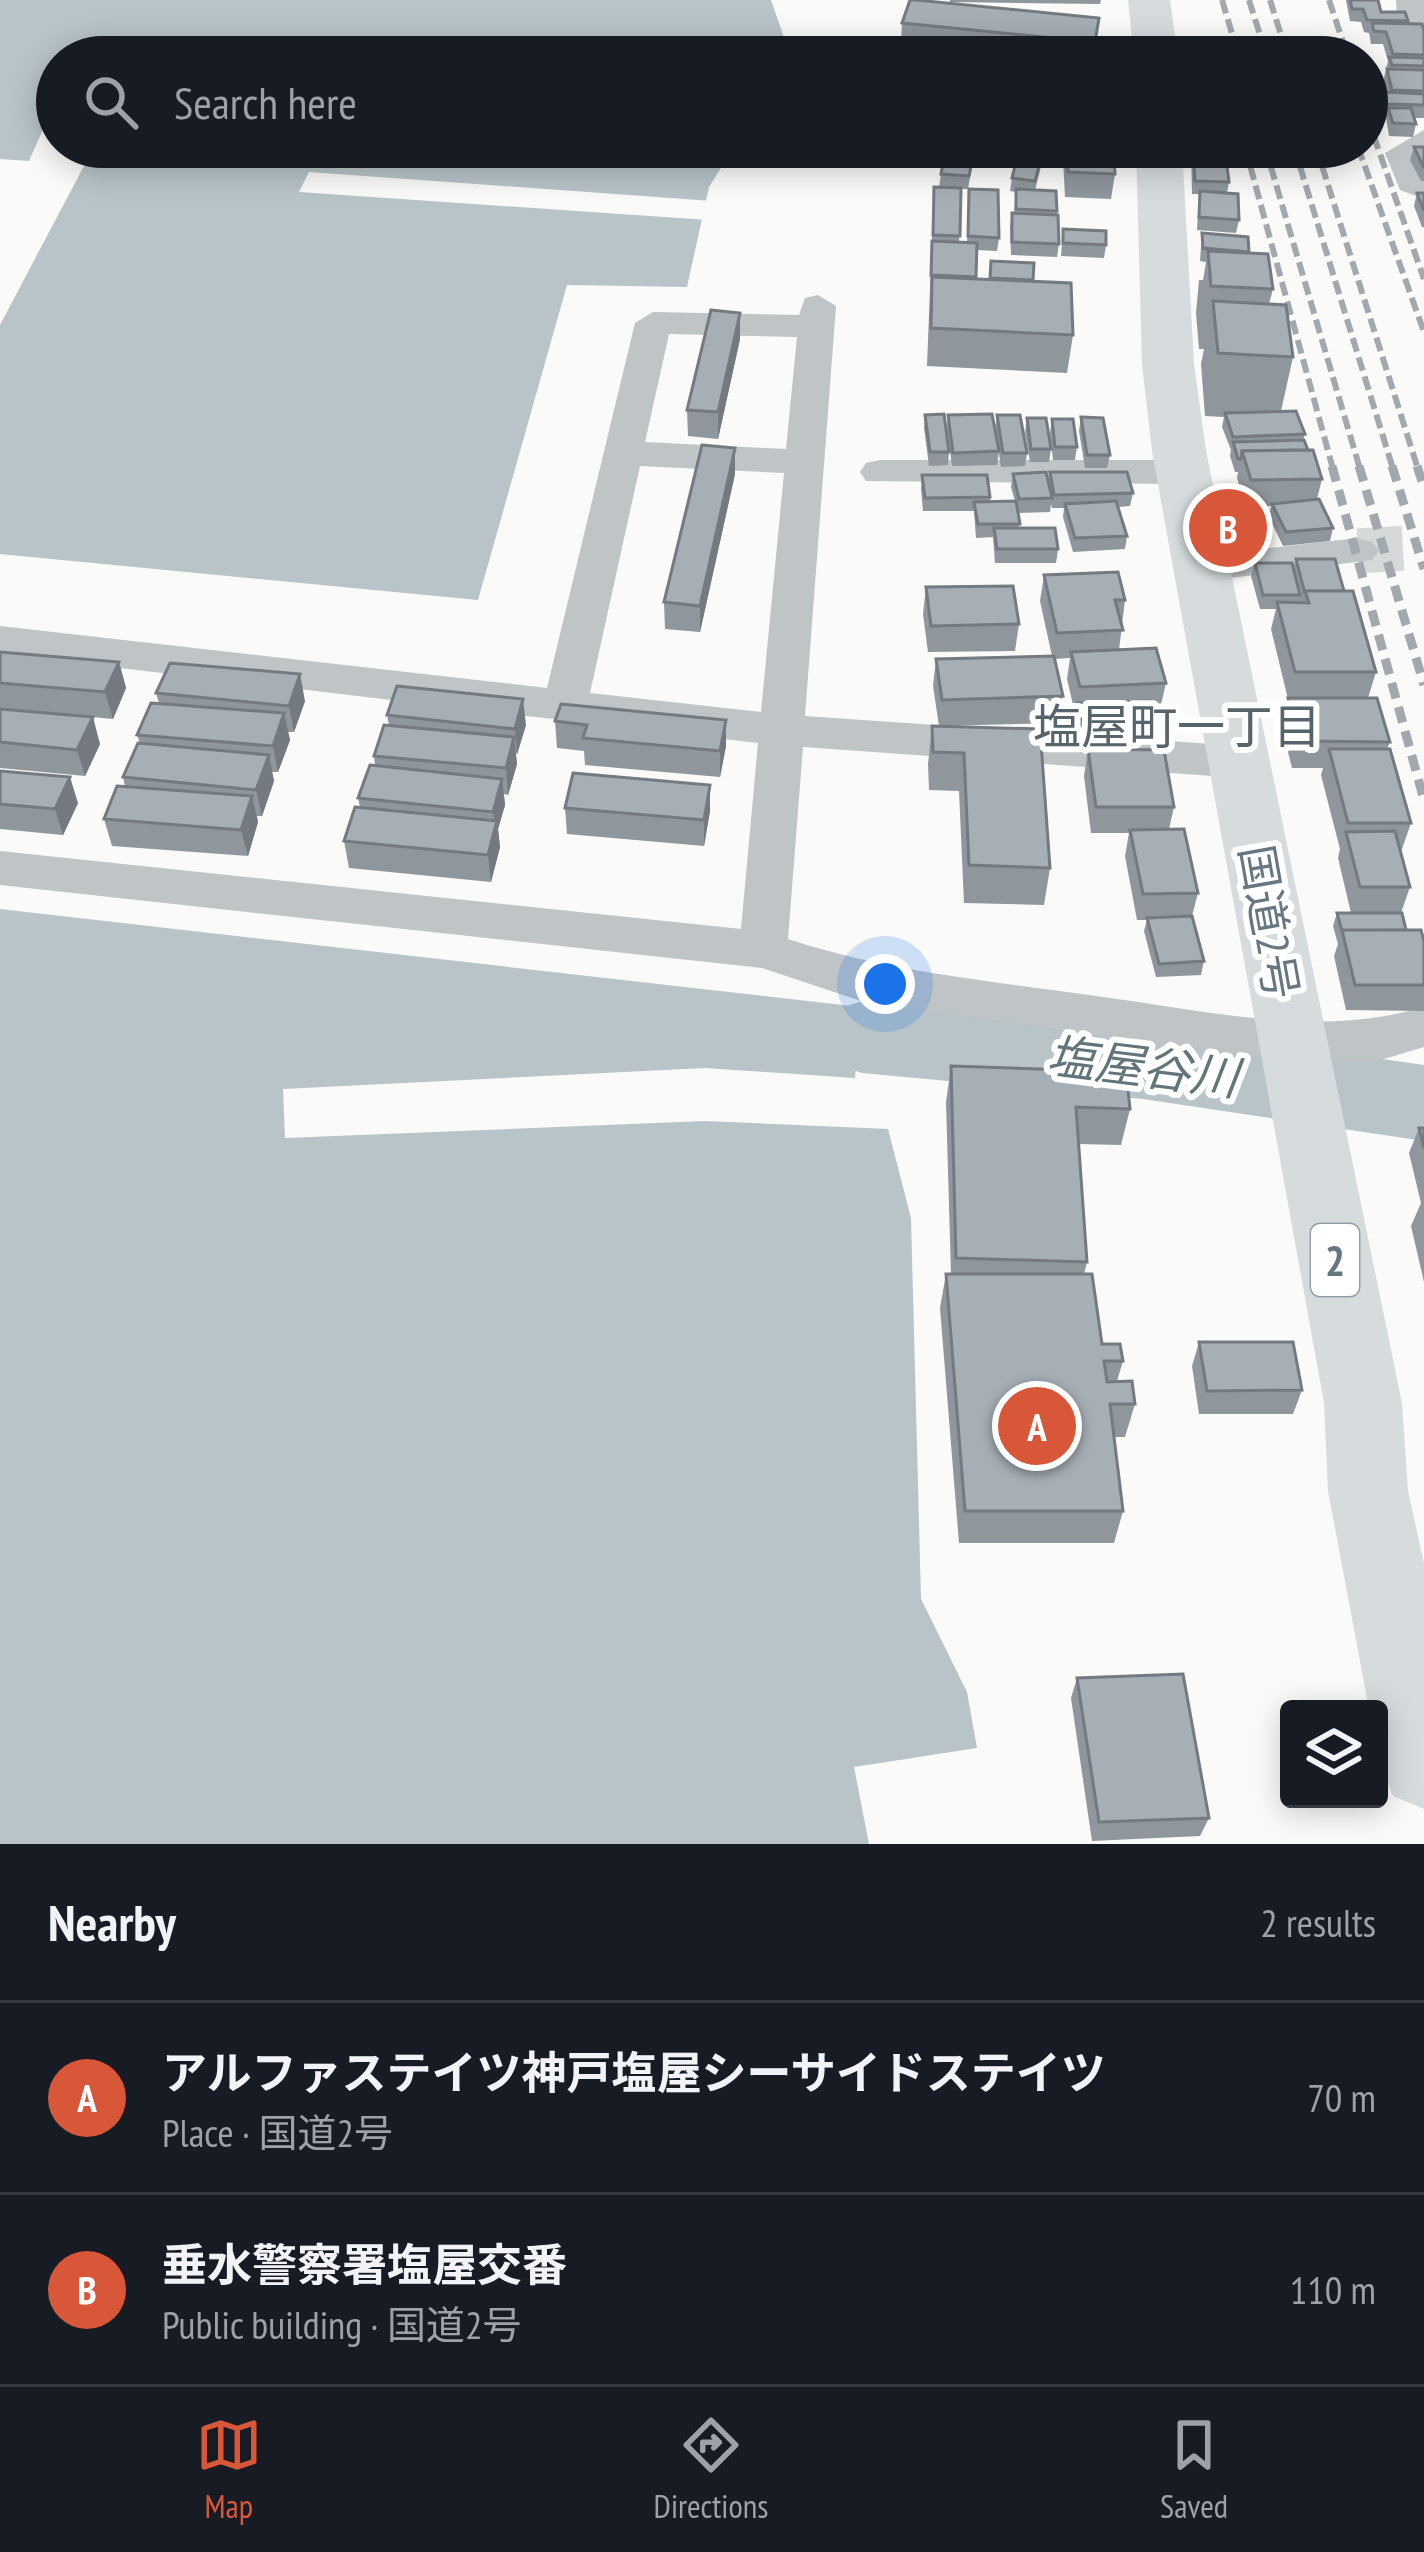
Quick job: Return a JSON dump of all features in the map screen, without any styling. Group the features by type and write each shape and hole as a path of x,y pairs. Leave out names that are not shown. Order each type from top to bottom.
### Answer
{"highway":[{"path":"1149,0 1153,36"},
{"name":"国道2号","path":"1160,168 1168,364 1183,472 1363,1403 1368,1491 1424,1765"}],"street":[{"path":"1411,0 1408,9 1424,25"},
{"path":"1413,146 1412,183 1424,189"},
{"path":"565,705 653,323 817,316 763,950"},
{"path":"623,453 805,462"},
{"path":"880,472 1183,472"},
{"path":"1199,568 1358,550"},
{"path":"0,640 782,730 1241,762"},
{"path":"0,868 763,950 864,983 1297,1072 1424,1028"}],"shaded area":[{"path":"0,0 771,0 783,36 36,36 36,145 29,161 0,159"},
{"path":"83,168 721,168 709,187 687,287 567,285 478,600 0,554 0,325"},
{"path":"0,909 860,1007 855,1078 705,1068 283,1089 285,1138 705,1121 888,1129 911,1218 921,1599 967,1692 977,1748 854,1767 869,1844 0,1844"}],"pier":[{"path":"309,172 712,201 708,220 299,192"}],"building":[{"path":"910,0 1099,18 1096,36 1034,36 902,23"},
{"path":"1350,0 1378,0 1381,12 1405,12 1408,21 1367,20 1363,9 1352,9"},
{"path":"1372,23 1422,24 1424,55 1393,54 1386,32 1374,31"},
{"path":"1389,57 1424,58 1424,66 1392,65"},
{"path":"1388,69 1424,70 1424,91 1392,90"},
{"path":"1388,92 1424,94 1424,105 1388,104"},
{"path":"1388,108 1411,108 1416,124 1393,123"},
{"path":"1414,147 1424,147 1424,168"},
{"path":"942,168 971,168 969,176 941,174"},
{"path":"1015,168 1038,168 1035,181 1012,178"},
{"path":"1068,168 1115,168 1115,174 1068,172"},
{"path":"1194,168 1227,168 1229,182 1195,181"},
{"path":"934,187 961,188 960,236 933,235"},
{"path":"969,189 998,190 999,238 968,236"},
{"path":"1016,189 1056,191 1057,211 1016,209"},
{"path":"1200,191 1238,194 1239,220 1199,217"},
{"path":"1012,213 1058,215 1059,244 1012,242"},
{"path":"1063,229 1106,231 1106,245 1063,243"},
{"path":"1202,233 1248,237 1249,252 1203,248"},
{"path":"932,241 977,243 976,277 931,275"},
{"path":"1208,251 1268,254 1273,289 1211,286"},
{"path":"991,261 1034,263 1033,280 990,278"},
{"path":"932,277 1071,283 1073,335 931,328"},
{"path":"1213,301 1286,305 1293,357 1218,353"},
{"path":"711,310 740,313 718,412 687,410"},
{"path":"1296,411 1305,434 1233,437 1225,413"},
{"path":"944,414 949,452 930,452 925,415"},
{"path":"992,414 999,451 953,453 948,415"},
{"path":"997,415 1020,415 1027,453 1003,453"},
{"path":"1081,417 1103,418 1110,455 1087,455"},
{"path":"1027,418 1046,418 1051,449 1031,449"},
{"path":"1052,419 1073,419 1077,447 1055,447"},
{"path":"1304,440 1308,450 1242,451 1241,459 1233,442"},
{"path":"702,445 735,448 700,606 664,602"},
{"path":"1313,450 1322,479 1251,480 1242,451"},
{"path":"1046,472 1052,498 1019,499 1013,474"},
{"path":"1050,472 1127,472 1133,493 1054,495"},
{"path":"922,475 987,475 990,497 925,498"},
{"path":"1319,499 1333,528 1286,532 1272,504"},
{"path":"1016,501 1020,524 978,524 974,502"},
{"path":"1116,501 1127,536 1075,538 1065,504"},
{"path":"994,528 1055,528 1058,549 997,549"},
{"path":"1296,559 1335,559 1344,591 1305,594"},
{"path":"1255,563 1292,563 1300,595 1263,595"},
{"path":"1118,572 1125,600 1115,600 1123,630 1057,633 1044,575"},
{"path":"1013,586 1019,624 931,626 926,587"},
{"path":"1305,591 1353,591 1376,672 1295,672 1277,602 1309,603"},
{"path":"1156,648 1166,683 1080,687 1071,652"},
{"path":"0,652 119,662 105,692 0,683"},
{"path":"1054,656 1063,696 942,700 936,659"},
{"path":"170,663 300,674 289,706 156,693"},
{"path":"397,686 523,699 515,729 387,715"},
{"path":"1288,698 1377,698 1390,742 1299,741"},
{"path":"1150,701 1156,726 1084,729 1078,703"},
{"path":"151,703 284,713 273,746 137,735"},
{"path":"561,704 726,720 720,751 583,738 587,725 555,721"},
{"path":"0,709 93,717 77,750 0,742"},
{"path":"384,725 514,737 506,768 374,756"},
{"path":"932,726 1040,729 1050,868 969,865 964,753 933,752"},
{"path":"138,743 269,755 256,790 123,777"},
{"path":"1088,749 1164,750 1174,807 1096,807"},
{"path":"1329,749 1390,749 1411,823 1348,823"},
{"path":"370,765 502,779 493,812 358,798"},
{"path":"0,771 70,777 55,809 0,804"},
{"path":"573,773 710,785 704,820 565,808"},
{"path":"117,786 252,796 241,830 104,819"},
{"path":"355,807 497,821 488,855 344,841"},
{"path":"1184,829 1198,893 1143,894 1130,830"},
{"path":"1395,831 1410,887 1360,887 1346,832"},
{"path":"1337,913 1402,913 1406,930 1342,931"},
{"path":"1192,916 1204,961 1159,964 1147,918"},
{"path":"1342,930 1421,930 1424,985 1355,985"},
{"path":"951,1066 1126,1072 1130,1109 1076,1107 1087,1262 956,1258"},
{"path":"946,1274 1092,1274 1102,1344 1120,1344 1123,1361 1104,1361 1107,1382 1132,1381 1135,1404 1110,1404 1123,1511 965,1511"},
{"path":"1199,1342 1293,1342 1302,1390 1207,1391"},
{"path":"1183,1674 1209,1818 1099,1822 1077,1678"}],"waterway":[{"name":"塩屋谷川","path":"862,1037 1143,1062 1424,1103"}],"tunnel":[{"path":"1358,551 1424,547"}],"railway":[{"path":"1222,0 1233,36"},
{"path":"1249,0 1260,36"},
{"path":"1270,0 1281,36"},
{"path":"1329,0 1341,36"},
{"path":"1251,168 1333,469"},
{"path":"1271,168 1360,469"},
{"path":"1300,168 1393,469"},
{"path":"1323,168 1418,469"},
{"path":"1365,168 1424,332"},
{"path":"1385,168 1424,279"},
{"path":"1332,466 1424,800"},
{"path":"1359,466 1424,685"},
{"path":"1392,466 1424,569"},
{"path":"1418,469 1424,487"}],"place":[{"name":"垂水警察署塩屋交番","path":"1228,528"},
{"name":"アルファステイツ神戸塩屋シーサイドステイツ","path":"1037,1426"}],"district":[{"name":"塩屋町一丁目","path":"1177,726"}]}
